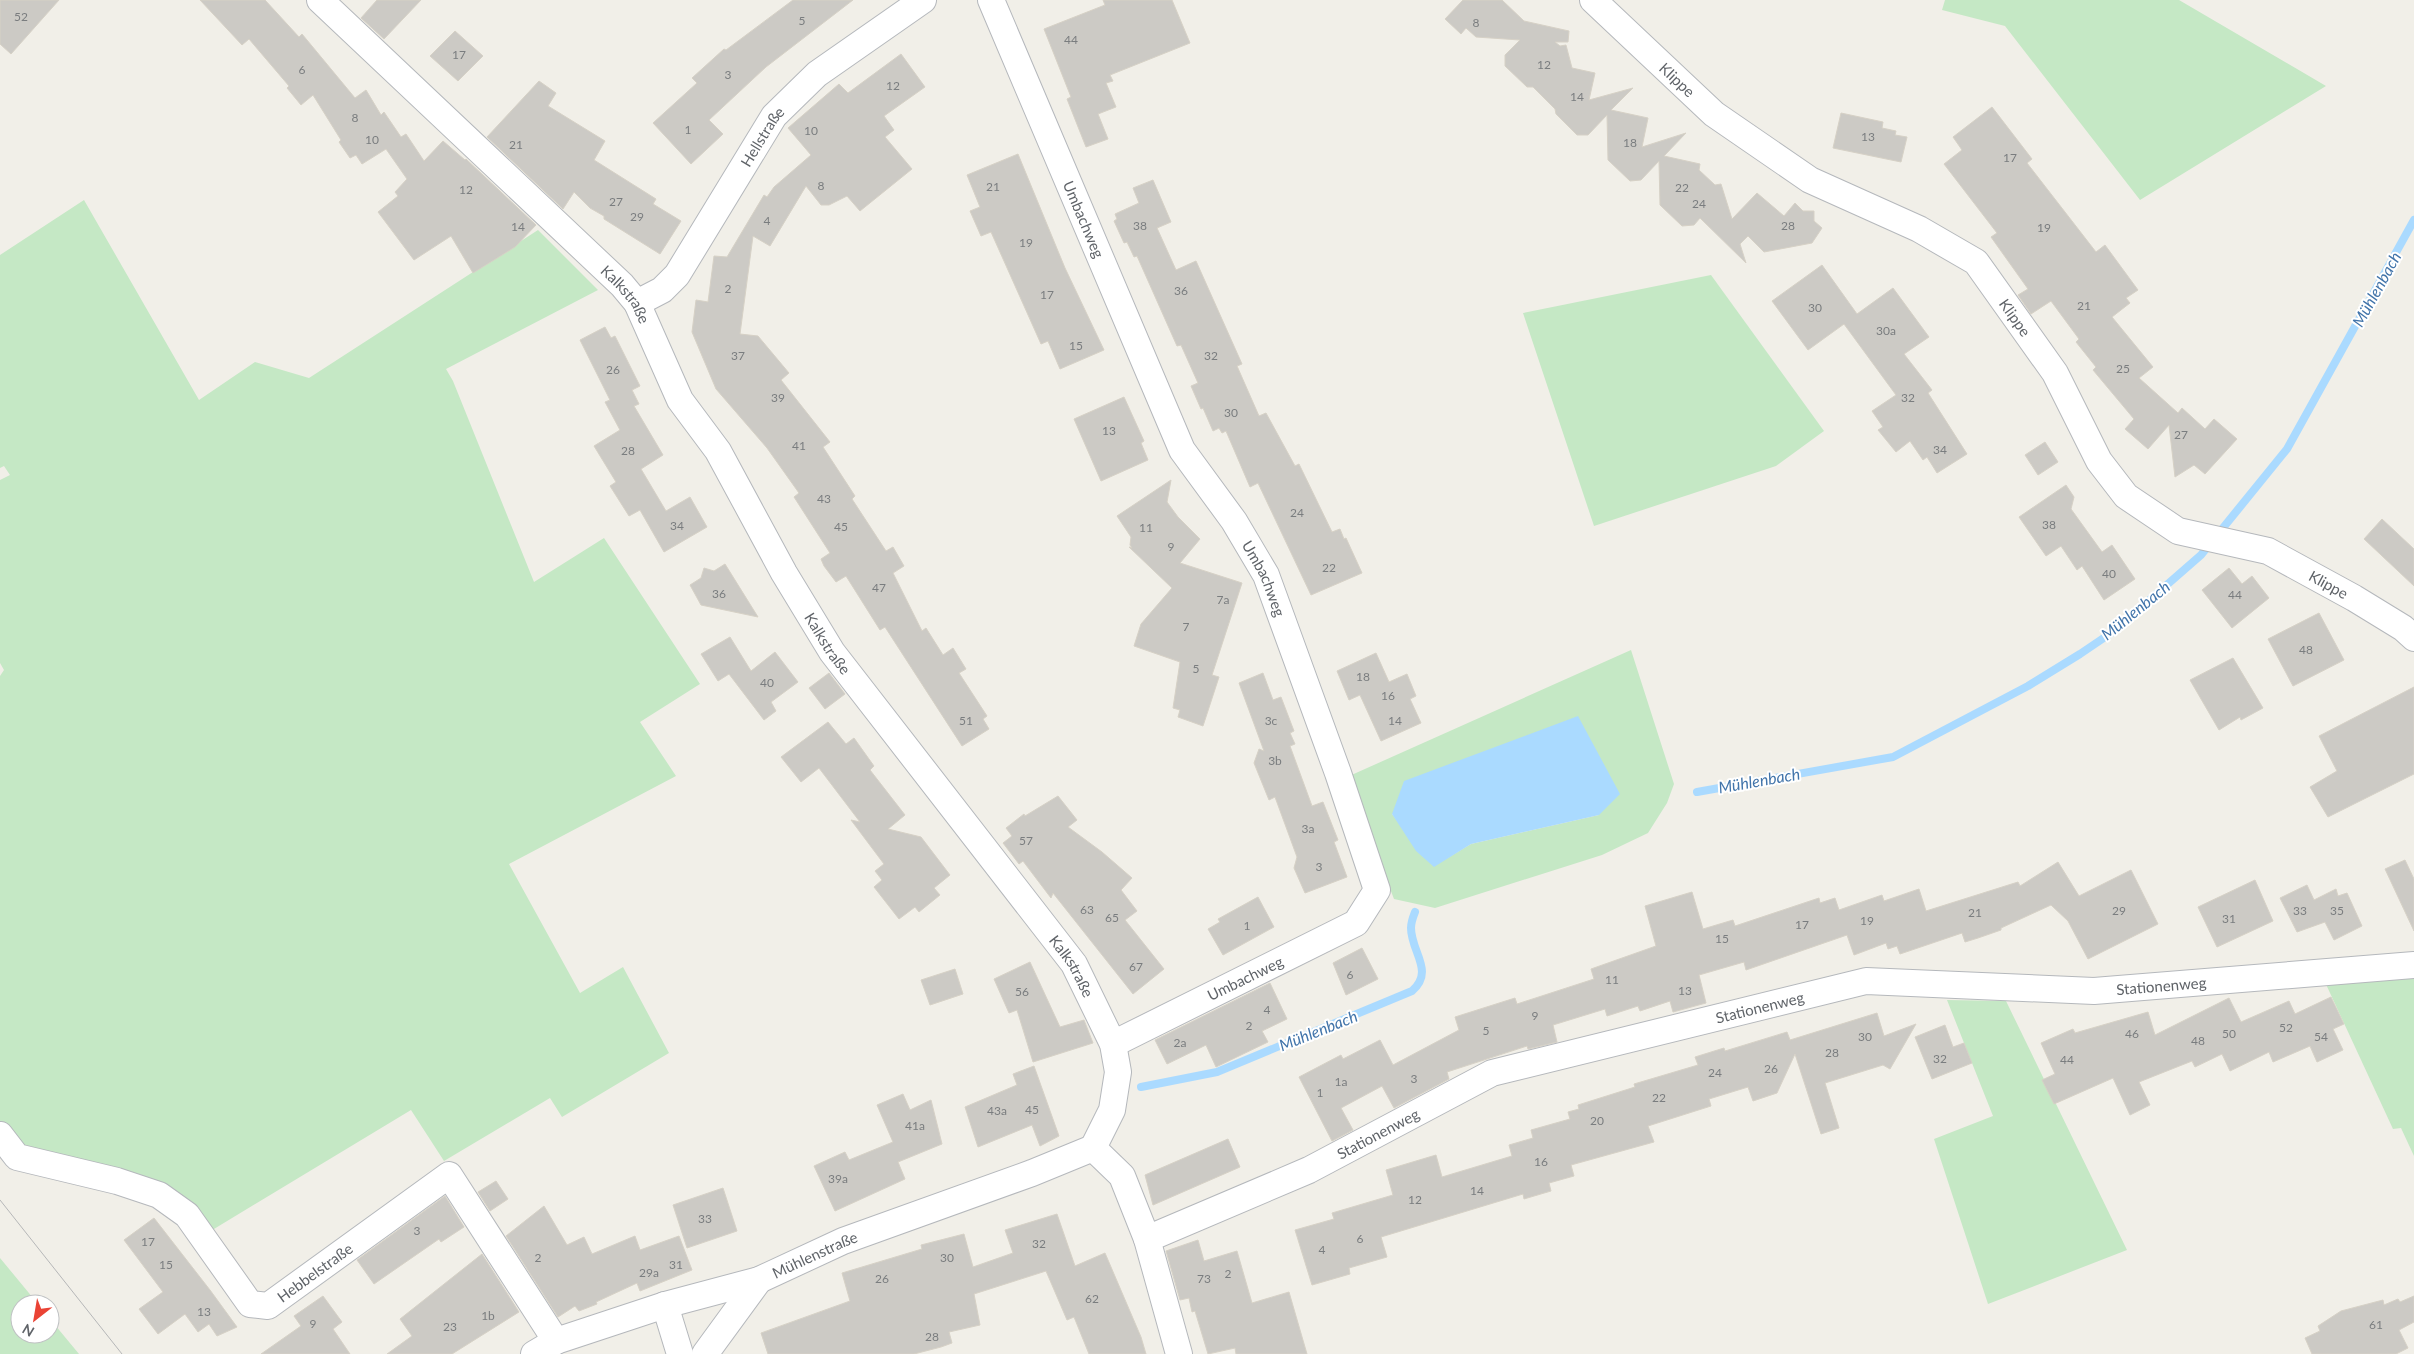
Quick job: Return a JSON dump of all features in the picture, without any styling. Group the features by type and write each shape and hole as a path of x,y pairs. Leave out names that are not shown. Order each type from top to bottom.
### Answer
{"street":[{"name":"Kalkstraße","path":"320,0 622,285 637,303 680,400 718,451 784,573 832,652 1074,964 1113,1044 1118,1072 1112,1110 1093,1148"},
{"name":"Hellstraße","path":"637,303 662,290 677,274 774,116 817,74 924,0"},
{"name":"Umbachweg","path":"991,0 1182,450 1234,521 1266,575 1338,773 1378,890 1356,923 1113,1044"},
{"name":"Klippe","path":"1594,0 1714,114 1810,180 1918,229 1976,262 2055,373 2099,461 2126,496 2178,531 2268,551 2354,598 2403,628 2414,638"},
{"name":"Stationenweg","path":"1147,1239 1308,1170 1492,1073 1866,981 2094,991 2414,965"},
{"name":"Hebbelstraße","path":"0,1135 17,1157 116,1181 159,1196 187,1216 250,1304 268,1306 448,1175 545,1348"},
{"path":"1093,1148 1122,1176 1147,1239 1179,1354"},
{"name":"Mühlenstraße","path":"545,1348 665,1305 759,1280 843,1241 1032,1173 1093,1148"},
{"path":"706,1354 759,1280"},
{"path":"665,1305 680,1354"}],"green space":[{"path":"1945,0 2179,0 2326,86 2140,200 2005,26 1942,10"},
{"path":"84,200 199,400 255,362 309,378 538,230 598,290 446,369 453,381 534,582 604,538 700,684 640,722 676,776 509,864 580,993 623,967 669,1053 562,1117 550,1098 444,1161 411,1110 209,1232 135,1174 17,1143 0,1121 0,676 4,670 0,663 0,480 10,475 4,466 0,468 0,255"},
{"path":"1711,275 1824,431 1776,466 1594,526 1523,313"},
{"path":"1631,650 1674,784 1667,803 1648,833 1602,855 1435,908 1394,899 1347,777","holes":["1392,814 1599,815 1471,844 1434,866"]},
{"path":"2414,973 2414,1156 2401,1128 2393,1129 2324,980"},
{"path":"1947,1000 2006,1001 2127,1250 1988,1304 1934,1139 1993,1116"},
{"path":"0,1258 30,1294 10,1294 10,1344 60,1344 60,1331 79,1354 0,1354"}],"water":[{"path":"1578,716 1620,794 1599,815 1471,844 1434,867 1416,851 1392,814 1404,781"}],"building":[{"path":"0,0 59,0 11,54 0,44"},
{"path":"200,0 265,0 299,37 302,34 355,98 366,90 381,115 384,112 401,137 406,134 424,161 443,141 466,159 536,225 515,247 473,273 451,236 414,260 378,212 398,196 395,192 407,179 386,149 362,164 356,155 350,158 313,95 301,105 287,88 289,86 249,39 242,45"},
{"path":"377,0 421,0 384,39 361,18"},
{"path":"793,0 853,0 766,67 709,120 723,134 691,164 653,123 697,83 692,78 724,49 726,50"},
{"path":"1103,0 1172,0 1190,43 1110,75 1113,81 1106,83 1116,107 1098,114 1108,139 1086,147 1067,99 1071,97 1044,29 1105,5"},
{"path":"1463,0 1502,0 1524,21 1569,31 1568,42 1555,42 1560,46 1566,45 1572,68 1595,73 1589,100 1633,88 1611,110 1648,118 1642,147 1686,133 1664,156 1700,164 1699,170 1715,185 1721,184 1732,219 1757,193 1784,216 1795,203 1803,211 1814,211 1814,221 1822,228 1812,243 1764,252 1748,236 1740,244 1746,263 1700,218 1694,225 1682,226 1660,205 1659,161 1641,180 1630,181 1608,160 1607,115 1588,135 1577,135 1533,87 1527,87 1505,66 1505,55 1520,40 1476,37 1466,28 1461,34 1445,19"},
{"path":"455,31 483,56 458,81 430,56"},
{"path":"901,54 925,87 884,116 894,130 885,137 912,169 860,211 847,196 829,205 821,205 806,186 770,246 753,236 740,334 758,336 789,373 781,380 830,442 823,447 855,496 852,499 886,551 893,547 904,566 893,573 922,631 926,628 943,655 953,648 966,669 959,673 987,716 983,719 989,729 962,746 885,627 880,630 846,576 836,582 824,566 821,559 830,553 794,497 799,493 767,448 716,389 692,332 696,300 708,302 714,256 727,257 764,195 767,197 774,187 811,155 788,128 839,84 848,93"},
{"path":"539,81 556,93 548,106 605,141 594,160 656,199 653,204 681,221 660,254 604,219 604,216 590,208 574,192 563,209 487,137"},
{"path":"1992,107 2032,159 2027,163 2096,252 2105,245 2138,290 2126,298 2130,303 2112,317 2153,367 2139,378 2178,413 2182,408 2205,429 2214,419 2237,439 2205,474 2194,465 2175,477 2169,425 2148,449 2125,429 2134,419 2093,370 2096,367 2076,342 2079,339 2051,301 2031,314 2018,295 2028,289 1991,237 1997,233 1944,164 1962,150 1953,137"},
{"path":"1841,113 1883,122 1882,128 1896,131 1895,135 1907,137 1901,162 1833,148"},
{"path":"1018,154 1065,268 1104,350 1060,369 1048,341 1041,344 991,232 981,236 970,211 980,207 967,175"},
{"path":"1153,180 1171,222 1157,228 1176,270 1196,261 1242,364 1237,366 1259,416 1266,413 1295,466 1299,464 1332,532 1340,529 1362,573 1311,595 1258,483 1250,487 1226,431 1222,433 1219,428 1213,431 1203,408 1201,409 1191,386 1198,383 1181,345 1177,346 1137,256 1134,257 1127,242 1124,243 1114,221 1117,219 1115,214 1139,203 1133,188"},
{"path":"1822,265 1857,314 1893,288 1929,337 1904,354 1932,390 1928,393 1967,454 1937,473 1927,457 1923,460 1910,441 1896,452 1878,430 1883,427 1872,411 1896,395 1844,324 1808,350 1772,301"},
{"path":"605,327 611,338 615,336 640,386 632,390 639,404 634,406 663,455 641,469 666,511 690,497 707,527 664,552 640,510 629,516 610,486 616,482 594,446 620,430 605,402 610,400 580,340"},
{"path":"1124,397 1144,441 1141,443 1148,460 1101,481 1074,419"},
{"path":"2045,442 2058,462 2038,475 2025,455"},
{"path":"1171,480 1167,502 1178,517 1200,539 1180,563 1242,583 1212,675 1219,677 1203,726 1178,717 1180,710 1173,708 1180,662 1134,646 1141,624 1172,588 1129,547 1132,548 1130,545 1131,537 1117,516"},
{"path":"2066,485 2074,497 2071,509 2102,552 2112,545 2135,579 2104,600 2082,566 2077,570 2061,546 2046,556 2019,517"},
{"path":"2382,519 2414,549 2414,586 2364,539"},
{"path":"725,564 758,617 701,605 690,585 701,578 704,568 714,571"},
{"path":"2229,568 2242,584 2252,576 2269,598 2232,628 2202,590"},
{"path":"2319,613 2344,660 2293,686 2268,639"},
{"path":"730,637 751,671 775,652 798,682 771,702 776,711 764,720 729,674 718,681 701,654"},
{"path":"1376,653 1389,682 1407,674 1416,696 1410,699 1421,723 1381,741 1360,695 1349,700 1337,671"},
{"path":"2233,658 2263,708 2241,720 2240,717 2219,730 2190,680"},
{"path":"829,673 845,694 825,709 809,688"},
{"path":"1263,673 1273,700 1281,697 1294,731 1290,733 1295,744 1290,746 1312,806 1323,802 1338,840 1334,842 1347,877 1305,893 1294,868 1297,857 1275,797 1269,800 1254,763 1259,749 1264,751 1239,683"},
{"path":"2414,687 2414,774 2328,817 2310,787 2337,771 2319,736"},
{"path":"828,722 846,744 854,738 874,766 870,770 905,815 888,829 921,837 950,875 934,888 940,895 919,912 915,907 899,919 874,887 882,880 875,871 884,864 851,820 860,822 819,768 801,782 781,757"},
{"path":"1058,796 1077,820 1068,827 1102,852 1132,878 1121,890 1137,911 1125,920 1164,969 1133,994 1053,893 1051,898 1023,861 1019,864 1003,843 1012,836 1006,828 1024,814 1025,816"},
{"path":"2405,860 2414,879 2414,931 2385,869"},
{"path":"2058,862 2079,896 2131,870 2158,924 2088,959 2068,921 2051,905 2001,928 2001,930 1965,942 1962,933 1900,954 1897,946 1888,949 1886,943 1854,955 1847,935 1746,970 1744,962 1699,975 1706,1003 1673,1012 1670,1001 1640,1011 1638,1006 1607,1016 1605,1009 1553,1025 1557,1042 1528,1049 1527,1046 1447,1072 1449,1079 1394,1108 1382,1086 1341,1108 1353,1130 1332,1141 1299,1077 1341,1055 1343,1059 1380,1040 1393,1065 1459,1030 1455,1017 1515,998 1517,1004 1594,979 1591,969 1656,946 1645,906 1692,892 1703,929 1733,920 1735,926 1819,898 1820,903 1835,898 1839,910 1882,895 1884,901 1919,889 1926,911 2018,882 2020,886"},
{"path":"2255,880 2273,921 2217,947 2198,907"},
{"path":"2307,885 2314,900 2336,889 2338,896 2347,893 2362,926 2334,940 2325,922 2297,932 2280,898"},
{"path":"1258,897 1274,927 1223,955 1208,929 1220,922 1218,919"},
{"path":"1362,948 1378,979 1346,995 1333,963"},
{"path":"1030,962 1060,1027 1084,1020 1093,1043 1033,1062 1017,1010 1009,1013 994,979"},
{"path":"955,969 963,994 930,1005 921,980"},
{"path":"1270,983 1287,1019 1262,1031 1268,1042 1216,1067 1206,1045 1167,1064 1155,1040"},
{"path":"2331,997 2344,1024 2333,1029 2343,1050 2317,1062 2310,1046 2273,1062 2269,1052 2230,1071 2222,1054 2195,1067 2192,1061 2139,1082 2150,1105 2130,1115 2113,1078 2054,1104 2042,1080 2055,1074 2041,1043 2073,1029 2075,1033 2148,1012 2155,1035 2229,998 2241,1022 2289,1001 2295,1014"},
{"path":"1877,1013 1884,1036 1916,1024 1890,1069 1883,1065 1825,1083 1839,1128 1821,1134 1795,1054 1777,1093 1753,1101 1748,1087 1709,1099 1711,1106 1648,1126 1654,1142 1571,1165 1574,1176 1549,1183 1551,1191 1524,1199 1523,1194 1381,1237 1387,1257 1349,1268 1350,1274 1312,1285 1295,1230 1334,1219 1332,1213 1393,1195 1386,1170 1436,1155 1442,1177 1512,1156 1509,1145 1533,1138 1531,1130 1570,1119 1568,1112 1579,1109 1578,1105 1635,1087 1634,1084 1698,1065 1695,1057 1724,1048 1725,1051 1787,1032 1790,1040"},
{"path":"1945,1025 1953,1047 1964,1043 1972,1063 1932,1079 1915,1037"},
{"path":"1034,1066 1059,1136 1040,1146 1032,1125 978,1147 965,1107 1017,1085 1013,1074"},
{"path":"903,1094 910,1110 931,1100 942,1144 898,1162 905,1179 835,1211 814,1166 845,1152 849,1160 893,1142 877,1105"},
{"path":"1228,1139 1240,1167 1153,1205 1145,1175"},
{"path":"496,1181 508,1199 490,1211 478,1192"},
{"path":"723,1188 737,1231 687,1248 673,1205"},
{"path":"445,1196 464,1227 441,1242 439,1239 374,1284 357,1260"},
{"path":"544,1206 567,1245 584,1237 592,1254 635,1236 640,1250 679,1236 692,1270 640,1291 637,1283 596,1302 597,1304 579,1311 575,1306 558,1317 506,1236"},
{"path":"1057,1214 1075,1266 1105,1253 1141,1337 1146,1354 1089,1354 1074,1317 1067,1320 1046,1271 974,1294 980,1325 949,1332 952,1343 941,1347 914,1354 768,1354 761,1333 850,1301 842,1273 922,1249 921,1245 964,1234 973,1267 1013,1253 1005,1230"},
{"path":"154,1218 237,1327 217,1336 209,1324 198,1332 185,1314 158,1334 139,1309 163,1292 124,1240"},
{"path":"1198,1240 1204,1261 1237,1251 1252,1303 1289,1292 1307,1354 1236,1354 1235,1348 1208,1354 1195,1311 1192,1312 1189,1298 1180,1300 1166,1251"},
{"path":"482,1254 519,1312 452,1354 387,1354 412,1336 400,1319"},
{"path":"323,1296 342,1322 333,1329 350,1354 261,1354 301,1326 294,1316"},
{"path":"2414,1296 2414,1322 2399,1330 2408,1348 2396,1354 2312,1354 2305,1338 2320,1331 2318,1326 2341,1311 2383,1300 2384,1305 2398,1299 2400,1302"}],"waterway":[{"name":"Mühlenbach","path":"1697,792 1893,757 2028,686 2114,631 2201,555 2287,449 2414,220"},
{"name":"Mühlenbach","path":"1141,1087 1217,1072 1412,991 1419,984 1422,976 1422,969 1414,945 1411,928 1415,912"}],"tram line":[{"path":"0,1200 122,1354"}]}
